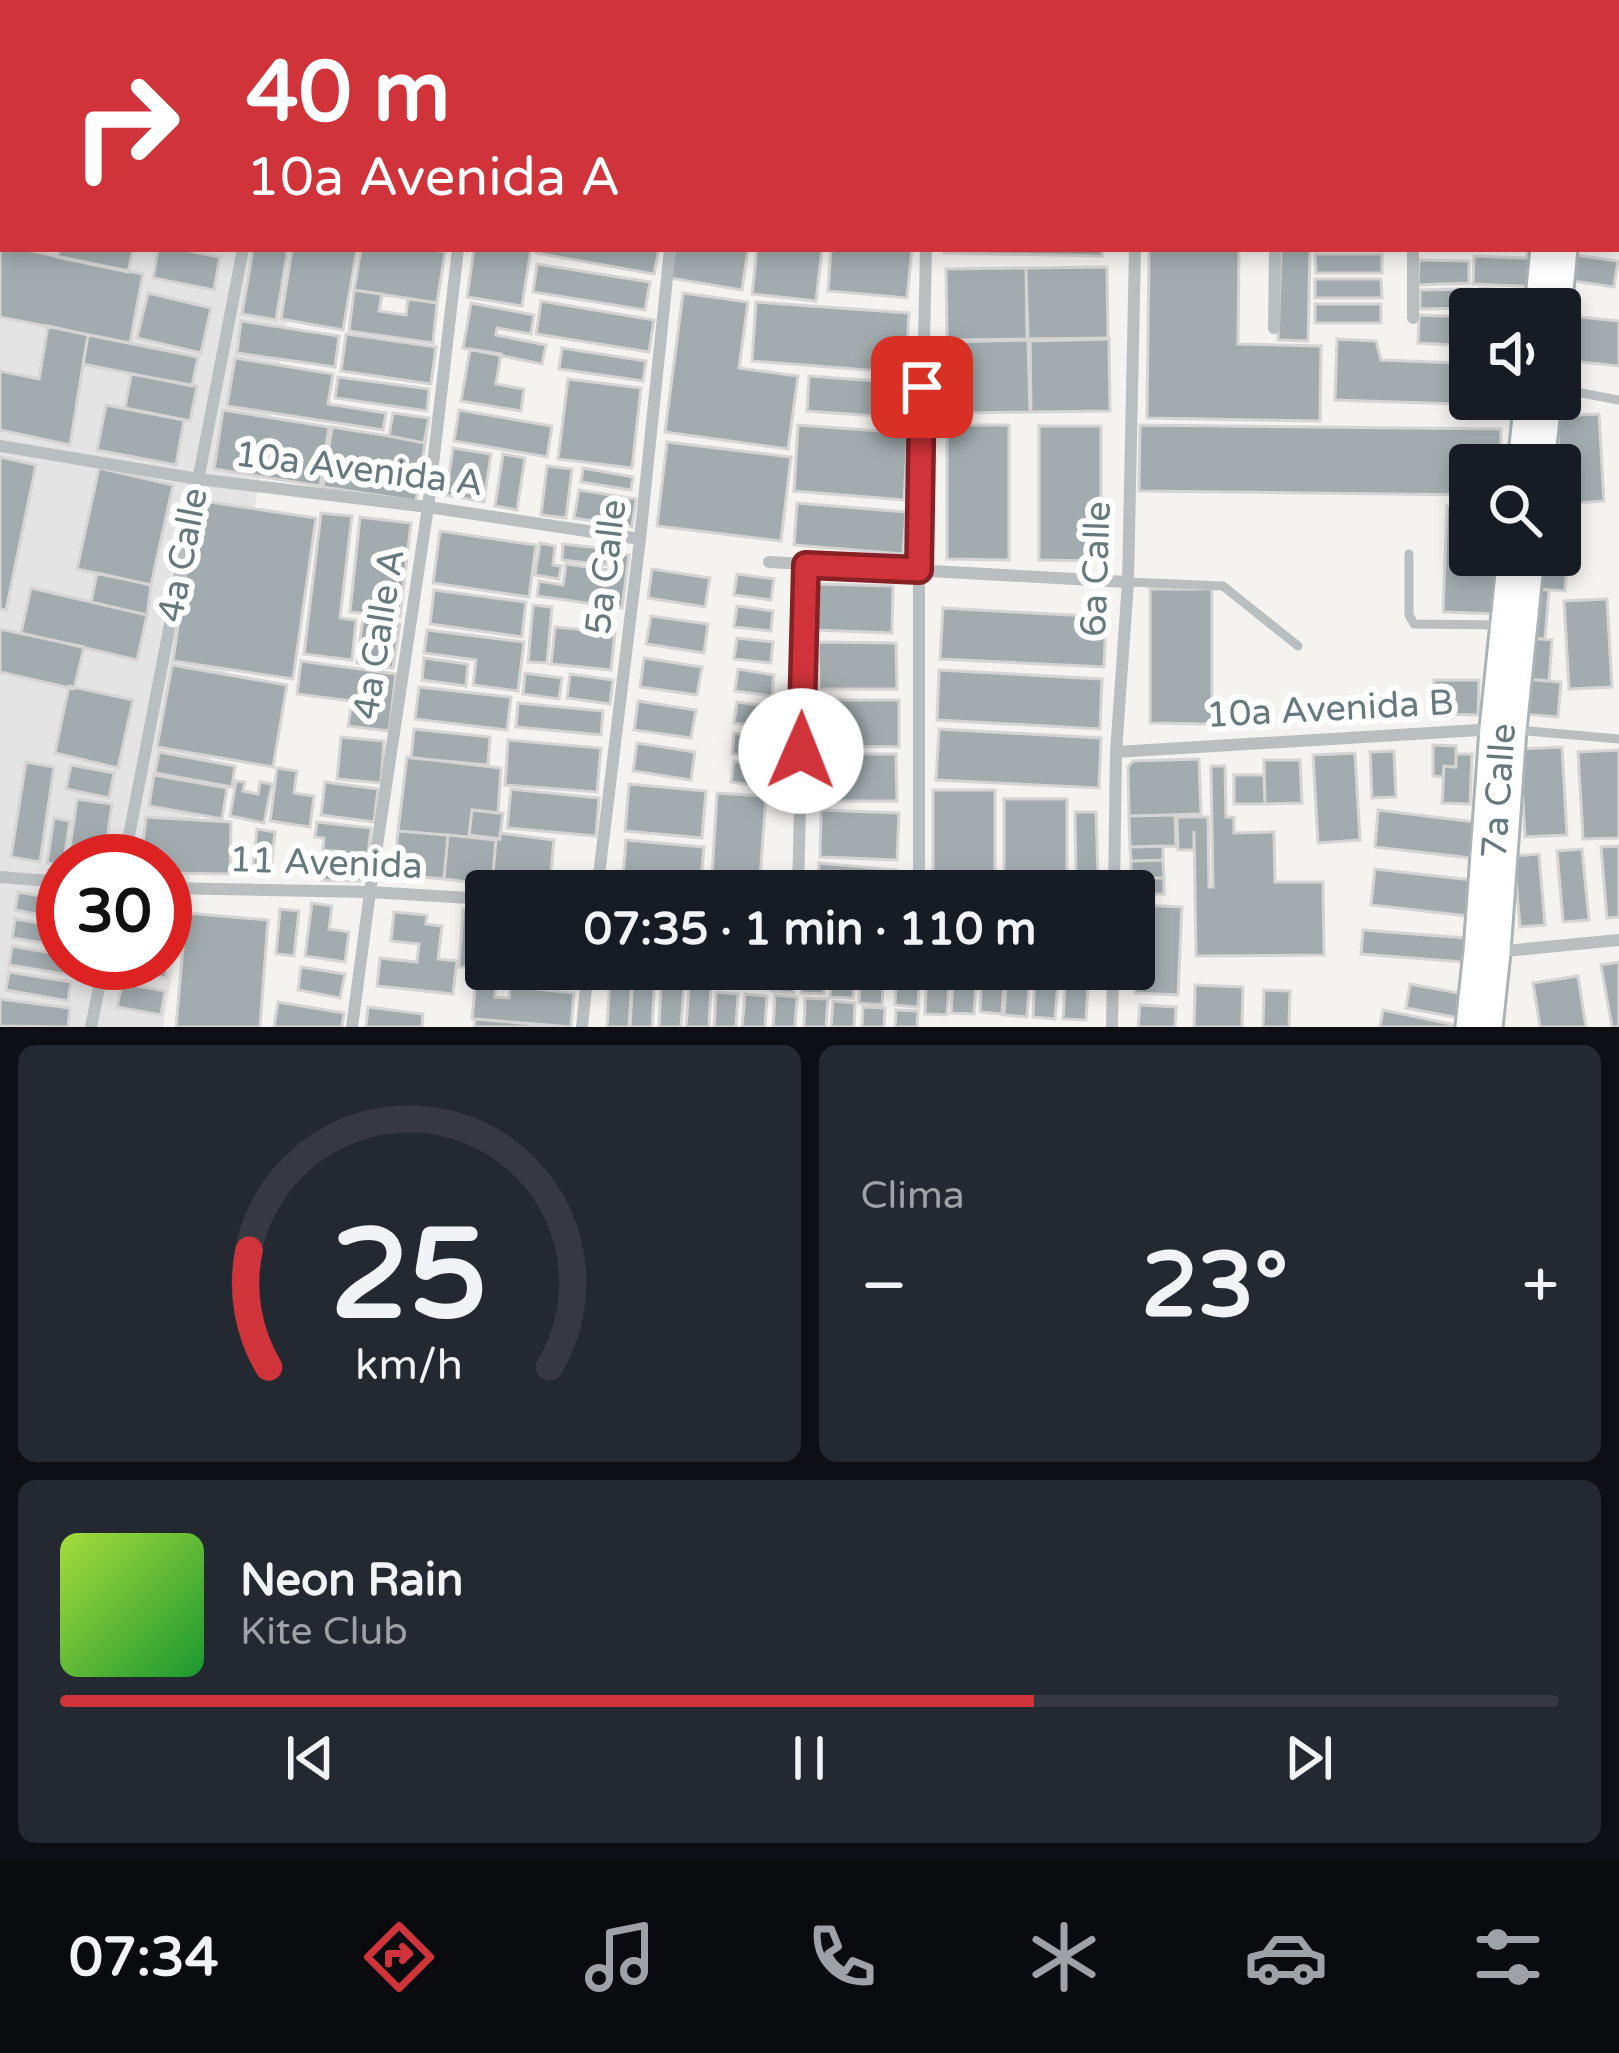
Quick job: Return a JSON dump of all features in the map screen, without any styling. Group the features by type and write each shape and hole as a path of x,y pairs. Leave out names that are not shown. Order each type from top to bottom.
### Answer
{"main road":[{"path":"1550,288 1554,252"},
{"name":"7a Calle","path":"1479,1027 1519,576"}],"street":[{"name":"4a Calle","path":"129,834 242,252"},
{"name":"4a Calle A","path":"352,1027 428,507 458,252"},
{"name":"5a Calle","path":"600,870 670,252"},
{"path":"919,870 926,252"},
{"name":"6a Calle","path":"1114,870 1116,752 1128,582 1135,252"},
{"path":"1274,328 1275,252"},
{"path":"1412,318 1413,252"},
{"name":"10a Avenida A","path":"0,446 198,479 640,538"},
{"path":"769,562 1128,582"},
{"path":"799,870 806,565"},
{"name":"10a Avenida B","path":"1116,752 1503,729"},
{"path":"0,877 36,880"},
{"name":"11 Avenida","path":"192,889 465,898"},
{"path":"1487,952 1619,940"},
{"path":"91,1027 99,990"},
{"path":"582,1027 586,990"},
{"path":"1112,1027 1113,990"}],"lane":[{"path":"1581,393 1619,400"},
{"path":"1409,554 1409,615 1414,624 1514,626"},
{"path":"1128,582 1223,586 1298,646"},
{"name":"10a Avenida B","path":"1503,729 1619,739"}],"shaded area":[{"path":"0,252 299,252 192,862 192,834 36,834 36,990 170,990 163,1027 0,1027"}],"building":[{"path":"0,252 37,252 143,274 130,343 0,317"},
{"path":"58,252 132,252 128,272 57,257"},
{"path":"157,252 220,257 214,290 153,278"},
{"path":"252,252 287,252 276,320 242,314"},
{"path":"292,252 356,252 343,330 281,319"},
{"path":"360,252 445,252 437,303 354,290"},
{"path":"474,252 531,252 522,306 467,297"},
{"path":"536,252 658,252 654,274"},
{"path":"674,252 748,252 742,290 670,278"},
{"path":"757,252 822,252 816,301 752,294"},
{"path":"831,252 912,252 907,298 828,291"},
{"path":"1102,252 1102,256 944,253"},
{"path":"1149,252 1239,252 1238,344 1321,346 1320,421 1147,418"},
{"path":"1281,252 1310,252 1308,341 1278,340"},
{"path":"1527,252 1548,252 1547,287 1473,284 1474,256 1527,258"},
{"path":"1315,254 1382,254 1382,273 1316,273"},
{"path":"1570,254 1618,261 1614,287 1566,280"},
{"path":"1419,260 1469,261 1469,283 1418,285"},
{"path":"537,264 650,282 645,310 533,292"},
{"path":"1107,267 1108,339 1028,341 1026,268"},
{"path":"1026,268 1027,340 947,342 946,269"},
{"path":"1315,279 1381,279 1382,298 1315,298"},
{"path":"1449,289 1449,308 1420,309 1420,290"},
{"path":"354,290 382,294 379,311 406,315 408,299 437,303 433,343 349,331"},
{"path":"148,293 211,308 201,353 137,338"},
{"path":"683,293 748,302 739,368 798,376 788,449 665,432"},
{"path":"541,301 654,320 649,352 536,334"},
{"path":"756,302 909,313 905,373 752,361"},
{"path":"471,303 534,315 531,334 497,328 496,335 546,345 542,364 463,348"},
{"path":"1315,304 1381,304 1381,323 1315,323"},
{"path":"1419,315 1449,316 1449,345 1418,343"},
{"path":"1581,317 1619,321 1619,366 1581,362"},
{"path":"241,321 339,336 335,367 237,353"},
{"path":"48,326 88,335 70,445 0,430 0,371 39,379"},
{"path":"346,334 436,347 431,384 341,371"},
{"path":"88,335 198,357 192,386 83,364"},
{"path":"1109,338 1110,411 1030,412 1028,339"},
{"path":"1030,339 1031,412 951,413 949,340"},
{"path":"1337,339 1376,341 1381,360 1449,363 1449,404 1335,400"},
{"path":"562,348 646,361 643,381 559,369"},
{"path":"470,349 501,354 496,384 524,389 521,411 461,401"},
{"path":"235,358 333,374 328,404 386,413 383,430 227,406"},
{"path":"131,374 197,386 190,421 125,408"},
{"path":"809,376 903,383 901,418 807,411"},
{"path":"338,377 429,389 427,411 335,398"},
{"path":"568,379 641,388 632,468 558,459"},
{"path":"106,405 184,420 176,465 97,450"},
{"path":"223,410 329,427 320,486 214,469"},
{"path":"459,410 552,426 547,457 454,441"},
{"path":"393,413 429,418 416,501 323,487 332,427 389,436"},
{"path":"393,413 429,418 424,443 389,436"},
{"path":"1599,414 1604,501 1581,503 1581,444 1559,444 1557,420 1581,420 1581,415"},
{"path":"798,425 908,433 904,500 794,491"},
{"path":"947,425 1009,425 1009,560 947,559"},
{"path":"1140,425 1501,429 1501,444 1449,444 1449,495 1139,491"},
{"path":"1039,426 1101,426 1101,561 1039,560"},
{"path":"667,442 791,457 781,541 657,526"},
{"path":"453,448 491,454 484,502 446,495"},
{"path":"503,454 525,458 517,510 495,506"},
{"path":"0,457 36,465 6,610 0,609"},
{"path":"547,466 572,469 566,518 541,515"},
{"path":"99,468 173,485 151,585 77,569"},
{"path":"583,468 633,477 631,490 581,482"},
{"path":"579,490 636,499 632,527 574,518"},
{"path":"196,500 316,518 293,679 173,661"},
{"path":"797,503 906,512 903,554 794,545"},
{"path":"1449,506 1449,576 1503,576 1502,614 1443,612"},
{"path":"321,513 352,516 340,618 356,620 352,660 304,654"},
{"path":"360,517 411,523 400,617 350,612"},
{"path":"440,531 536,545 529,597 433,583"},
{"path":"540,543 555,546 553,565 561,566 559,579 535,575"},
{"path":"563,544 608,549 606,565 562,560"},
{"path":"612,553 629,555 622,608 537,596 539,581 563,585 566,564 609,570"},
{"path":"652,569 710,578 705,607 648,598"},
{"path":"97,573 151,585 147,615 91,602"},
{"path":"737,574 774,579 771,600 734,595"},
{"path":"1525,576 1566,576 1565,591 1524,588"},
{"path":"815,584 893,586 892,633 814,630"},
{"path":"31,588 147,615 137,660 21,633"},
{"path":"1524,588 1549,590 1545,639 1519,637"},
{"path":"1150,589 1212,589 1212,724 1150,723"},
{"path":"434,590 526,602 522,637 430,624"},
{"path":"1607,599 1612,687 1569,689 1564,601"},
{"path":"533,605 552,607 547,663 528,662"},
{"path":"737,606 773,611 771,631 734,627"},
{"path":"943,608 1106,617 1104,667 940,659"},
{"path":"651,616 708,624 704,653 646,644"},
{"path":"363,618 400,624 393,668 357,663"},
{"path":"555,627 615,633 611,670 551,664"},
{"path":"0,629 84,647 74,689 0,672"},
{"path":"427,630 524,642 518,691 473,685 476,660 424,653"},
{"path":"1519,637 1552,640 1549,681 1516,678"},
{"path":"737,638 773,642 771,663 734,659"},
{"path":"818,642 896,643 897,689 819,689"},
{"path":"424,658 468,664 466,686 422,680"},
{"path":"644,658 702,667 697,695 640,687"},
{"path":"301,661 396,674 389,731 348,726 352,701 297,694"},
{"path":"172,665 287,685 273,767 157,747"},
{"path":"738,669 774,675 772,696 735,691"},
{"path":"939,670 1102,679 1100,729 937,720"},
{"path":"525,673 562,678 559,699 523,694"},
{"path":"570,674 613,680 610,704 567,698"},
{"path":"1516,678 1561,682 1558,717 1513,713"},
{"path":"1434,680 1479,680 1478,715 1434,714"},
{"path":"69,686 133,700 118,768 55,753"},
{"path":"419,687 511,697 507,730 415,719"},
{"path":"821,700 899,700 899,747 821,746"},
{"path":"638,701 696,710 691,738 634,730"},
{"path":"737,702 773,707 771,728 734,723"},
{"path":"518,703 603,711 601,735 516,727"},
{"path":"414,729 490,737 488,765 411,758"},
{"path":"939,729 1101,738 1099,788 936,780"},
{"path":"734,733 771,738 769,759 732,754"},
{"path":"341,737 384,741 381,783 337,779"},
{"path":"508,740 601,748 597,792 505,785"},
{"path":"637,743 695,752 691,780 633,771"},
{"path":"1433,745 1456,746 1456,767 1444,766 1443,777 1433,776"},
{"path":"1562,747 1567,835 1525,837 1520,749"},
{"path":"1619,750 1619,838 1583,839 1578,752"},
{"path":"1394,751 1396,797 1372,798 1370,752"},
{"path":"159,752 235,766 232,787 155,773"},
{"path":"1355,753 1360,840 1318,843 1313,755"},
{"path":"819,754 896,754 897,801 818,801"},
{"path":"1456,754 1472,754 1470,804 1442,803 1444,766 1456,767"},
{"path":"407,757 501,768 498,813 472,810 469,837 398,831"},
{"path":"1199,759 1201,814 1129,816 1128,767 1133,761"},
{"path":"1264,760 1300,760 1302,803 1265,804"},
{"path":"734,761 771,766 768,787 731,782"},
{"path":"26,762 54,767 44,834 36,834 36,861 11,857"},
{"path":"71,765 114,773 109,798 66,789"},
{"path":"1211,766 1225,766 1226,817 1234,817 1234,833 1274,832 1275,882 1323,882 1324,955 1196,956 1194,831 1194,850 1178,850 1177,817 1208,817 1209,887 1213,887"},
{"path":"277,768 297,771 294,793 314,796 310,827 270,821"},
{"path":"154,775 227,788 222,819 149,806"},
{"path":"1234,775 1264,775 1265,804 1234,804"},
{"path":"236,781 245,782 243,791 258,794 260,782 272,784 264,823 230,816"},
{"path":"325,782 378,789 374,822 321,815"},
{"path":"629,784 706,791 702,838 625,831"},
{"path":"511,789 599,798 596,836 507,828"},
{"path":"933,790 995,790 995,870 933,870"},
{"path":"717,793 766,796 761,870 712,870"},
{"path":"77,799 112,804 108,834 72,834"},
{"path":"1004,799 1067,799 1067,870 1004,870"},
{"path":"472,810 503,813 500,839 469,835"},
{"path":"821,810 899,813 897,860 820,857"},
{"path":"1378,810 1475,822 1471,858 1375,847"},
{"path":"1075,812 1096,812 1098,870 1076,870"},
{"path":"1175,815 1176,846 1130,847 1129,816"},
{"path":"146,817 231,822 230,874 192,873 192,834 144,834"},
{"path":"54,818 70,821 68,834 52,834"},
{"path":"317,822 371,828 366,874 360,881 322,880 323,856 346,857 345,852 323,850 324,838 315,837"},
{"path":"257,829 275,832 270,877 252,874"},
{"path":"398,831 448,835 444,879 409,876 395,861"},
{"path":"500,833 554,840 551,870 493,870 496,840"},
{"path":"448,835 496,840 493,870 465,870 465,882 444,879"},
{"path":"626,840 704,847 702,870 623,870"},
{"path":"1163,846 1163,860 1131,861 1130,847"},
{"path":"1619,846 1619,917 1607,918 1601,847"},
{"path":"1582,849 1589,920 1563,922 1557,851"},
{"path":"1539,854 1545,925 1520,927 1514,856"},
{"path":"1163,860 1164,878 1155,878 1155,870 1131,870 1131,861"},
{"path":"819,863 896,870 818,870"},
{"path":"1375,869 1472,880 1468,916 1371,905"},
{"path":"1155,878 1164,878 1164,894 1155,894"},
{"path":"18,892 36,895 36,914 15,910"},
{"path":"312,903 332,906 329,929 349,932 345,962 305,956"},
{"path":"1155,906 1182,907 1178,995 1135,993 1155,990"},
{"path":"280,909 299,911 294,956 276,954"},
{"path":"463,909 465,967 459,967"},
{"path":"394,912 427,915 426,924 442,926 438,959 457,961 453,994 377,986 380,958 417,962 419,944 391,941"},
{"path":"192,914 268,920 260,1027 176,1027 179,990 192,990"},
{"path":"15,919 36,922 36,942 12,938"},
{"path":"1363,930 1478,939 1476,963 1361,954"},
{"path":"12,946 36,950 36,969 9,965"},
{"path":"1619,962 1619,1027 1612,1027 1601,965"},
{"path":"301,967 345,974 340,998 298,990"},
{"path":"9,972 36,976 36,990 70,990 68,1001 6,990"},
{"path":"1578,976 1586,1027 1540,1027 1533,983"},
{"path":"1410,984 1469,995 1465,1019 1406,1008"},
{"path":"1195,985 1243,987 1242,1027 1194,1027"},
{"path":"121,990 165,991 161,1015 117,1007"},
{"path":"475,990 496,990 495,997 509,998 510,990 574,993 571,1027 472,1019"},
{"path":"609,990 631,990 629,1027 607,1027"},
{"path":"632,990 654,990 652,1027 630,1027"},
{"path":"661,990 684,990 681,1027 659,1027"},
{"path":"689,990 711,990 709,1027 686,1027"},
{"path":"830,990 854,990 853,998 830,997"},
{"path":"860,990 883,990 882,1005 859,1003"},
{"path":"896,990 919,990 918,1007 895,1005"},
{"path":"926,990 949,990 947,1015 925,1014"},
{"path":"953,990 976,990 974,1014 951,1013"},
{"path":"981,990 1004,990 1002,1014 980,1012"},
{"path":"1006,990 1029,990 1027,1017 1004,1015"},
{"path":"1034,990 1057,990 1055,1019 1033,1017"},
{"path":"1065,990 1088,990 1086,1020 1063,1019"},
{"path":"1264,990 1290,991 1289,1027 1263,1027"},
{"path":"716,992 738,994 736,1027 714,1027"},
{"path":"745,994 767,996 765,1027 742,1027"},
{"path":"775,995 797,997 795,1027 773,1027"},
{"path":"805,998 828,999 826,1027 804,1027"},
{"path":"0,999 70,1008 68,1027 0,1026"},
{"path":"833,1001 855,1003 854,1027 831,1027"},
{"path":"278,1002 344,1013 342,1027 274,1027"},
{"path":"1140,1005 1176,1007 1175,1027 1138,1027"},
{"path":"368,1007 423,1014 422,1027 366,1027"},
{"path":"863,1007 885,1008 884,1027 862,1027"},
{"path":"896,1010 918,1011 917,1027 895,1027"},
{"path":"1383,1010 1465,1027 1380,1027"},
{"path":"475,1019 571,1027 474,1027"}],"route":[{"path":"801,751 806,565 919,570 922,387"}]}
